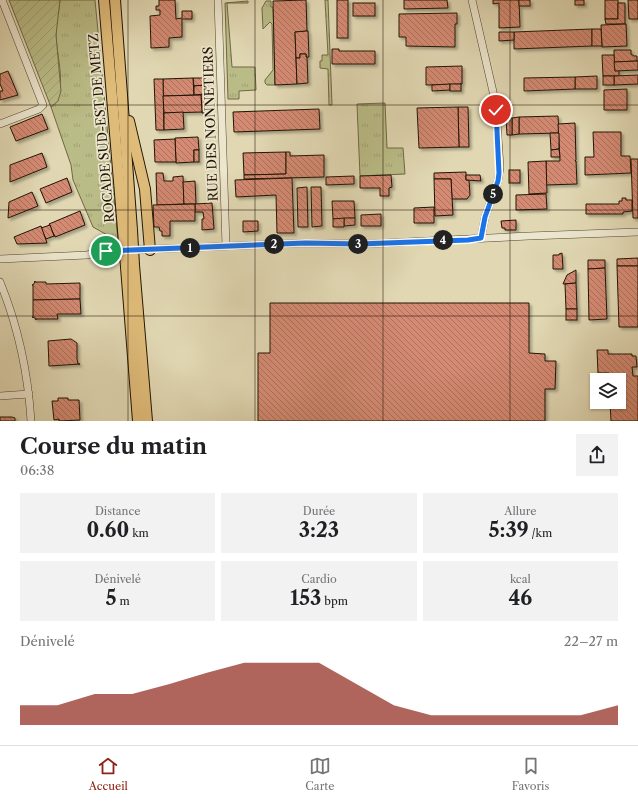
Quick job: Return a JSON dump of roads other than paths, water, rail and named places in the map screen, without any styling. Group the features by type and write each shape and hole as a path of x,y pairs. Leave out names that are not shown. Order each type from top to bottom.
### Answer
{"highway":[{"name":"ROCADE SUD-EST DE METZ","path":"103,0 128,230"},
{"name":"ROCADE SUD-EST DE METZ","path":"115,0 121,74 138,421"},
{"path":"121,74 127,99 129,119 145,189 150,250"},
{"name":"ROCADE SUD-EST DE METZ","path":"130,266 147,421"}],"street":[{"path":"0,124 39,109 43,105 2,0"},
{"name":"RUE DES NONNETIERS","path":"218,0 226,246"},
{"path":"472,0 494,96 500,167 498,181 485,217 481,238"},
{"path":"0,259 88,255 106,251 325,242 371,244 638,232"},
{"path":"0,282 8,302 24,361 31,421"},
{"path":"0,396 29,394"}]}
